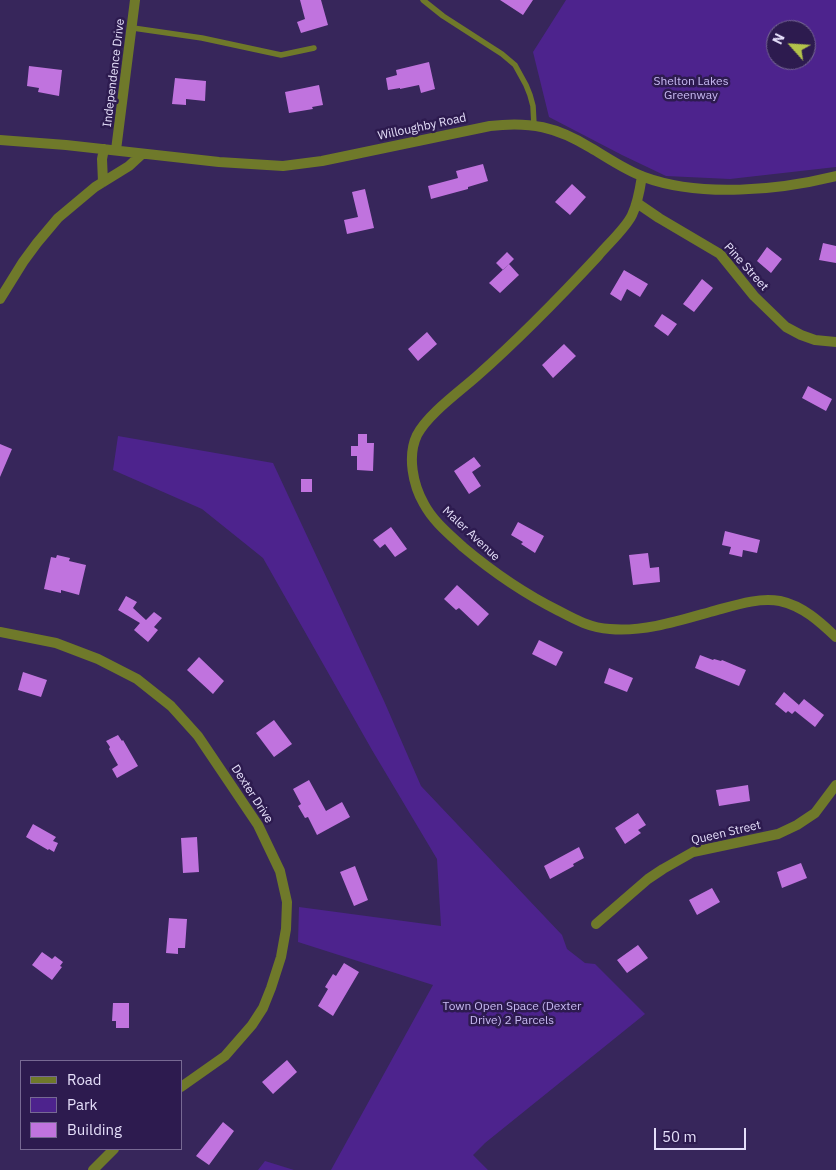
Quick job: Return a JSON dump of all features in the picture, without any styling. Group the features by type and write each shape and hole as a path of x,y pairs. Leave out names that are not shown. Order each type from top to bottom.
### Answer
{"street":[{"name":"Independence Drive","path":"116,150 135,0"},
{"name":"Willoughby Road","path":"0,140 116,150 219,162 283,166 322,161 490,126 516,124 534,125 569,136 624,168 642,176 670,184 712,189 748,189 815,181 836,176"},
{"path":"103,182 102,158 104,149"},
{"path":"0,298 23,262 49,228 86,194 129,166 142,154"},
{"name":"Maler Avenue","path":"642,176 637,203 632,217 582,273 510,346 437,411 422,428 416,437 412,458 414,480 420,496 425,506 449,534 492,571 508,583 544,604 585,624 610,629 656,626 748,602 769,600 780,601 800,609 816,619 836,637"},
{"name":"Pine Street","path":"637,203 720,254 754,296 786,326 801,335 815,340 836,342"},
{"name":"Dexter Drive","path":"0,632 56,643 98,659 137,678 171,706 198,736 258,825 280,871 288,902 286,929 281,957 263,1008 252,1025 225,1056 182,1086"},
{"name":"Queen Street","path":"596,924 648,878 693,852 778,834 797,826 814,812 836,784"},
{"path":"93,1170 113,1150"}],"lane":[{"path":"423,0 443,16 502,54 515,65 530,94 533,105 534,125"},
{"path":"132,28 202,38 281,55 314,48"}],"green space":[{"name":"Shelton Lakes Greenway","path":"566,0 836,0 836,167 730,179 666,176 549,117 533,52"},
{"name":"Town Open Space (Dexter Drive) 2 Parcels","path":"118,436 273,463 384,701 421,786 562,935 567,949 585,963 595,964 645,1014 485,1143 473,1155 488,1170 331,1170 433,985 298,942 299,907 441,926 437,859 372,750 263,558 202,509 113,470"},
{"path":"265,1161 294,1170 258,1170"}],"building":[{"path":"300,0 321,0 328,25 301,33 297,22 305,19"},
{"path":"500,0 533,0 523,15"},
{"path":"429,62 435,89 421,93 419,85 388,90 386,78 397,75 396,70"},
{"path":"29,66 62,70 59,96 38,92 39,88 27,86"},
{"path":"175,78 206,81 205,101 186,99 186,105 172,104"},
{"path":"319,85 323,105 312,107 313,109 289,113 285,92"},
{"path":"483,164 488,181 468,187 468,189 431,199 428,186 458,178 456,171"},
{"path":"572,184 586,197 570,215 555,202"},
{"path":"365,189 374,228 347,234 344,220 358,217 352,192"},
{"path":"823,243 836,246 836,263 819,260"},
{"path":"767,247 782,259 771,273 757,261"},
{"path":"507,252 514,259 503,270 496,263"},
{"path":"509,264 519,275 500,293 489,283"},
{"path":"624,270 648,284 640,297 627,289 621,301 610,294"},
{"path":"702,279 713,288 694,312 683,304"},
{"path":"662,314 677,324 668,336 654,326"},
{"path":"427,332 437,344 418,361 408,349"},
{"path":"564,344 576,356 553,378 542,365"},
{"path":"808,386 832,399 826,411 802,398"},
{"path":"358,434 367,434 367,443 374,443 373,471 357,470 357,456 351,456 351,446 358,446"},
{"path":"0,444 12,449 0,477"},
{"path":"474,457 481,466 472,472 481,486 469,494 454,471"},
{"path":"301,479 312,479 312,492 301,492"},
{"path":"518,522 544,536 535,553 521,544 523,542 511,535"},
{"path":"391,527 407,549 395,557 385,544 380,548 373,540"},
{"path":"725,531 760,540 757,553 743,550 742,557 729,554 731,547 722,545"},
{"path":"648,553 650,568 659,567 660,582 633,585 629,555"},
{"path":"57,555 70,558 69,561 86,565 79,595 61,590 61,593 44,589 51,557 56,558"},
{"path":"457,585 489,614 478,626 459,608 456,610 444,599"},
{"path":"126,596 137,602 133,608 146,620 154,612 162,618 154,627 158,630 148,642 134,630 140,623 118,610"},
{"path":"539,640 563,652 556,666 532,654"},
{"path":"700,655 713,660 722,660 746,670 739,686 695,668"},
{"path":"199,657 224,681 213,694 187,670"},
{"path":"609,668 633,678 627,692 604,683"},
{"path":"23,672 47,680 41,697 18,690"},
{"path":"784,692 799,705 804,699 824,715 815,727 795,711 792,714 788,711 786,713 775,704"},
{"path":"274,720 292,744 274,757 256,733"},
{"path":"118,735 138,766 117,778 112,769 118,765 106,741"},
{"path":"309,780 326,811 342,802 350,817 317,835 308,817 305,818 298,806 301,804 293,789"},
{"path":"748,785 750,801 719,806 716,790"},
{"path":"638,813 646,825 638,830 641,833 625,844 615,828"},
{"path":"33,824 56,837 53,841 58,843 54,852 26,837"},
{"path":"197,837 199,872 183,873 181,838"},
{"path":"579,847 584,858 573,864 574,866 550,879 544,866"},
{"path":"801,863 807,878 782,888 777,872"},
{"path":"355,866 368,900 354,906 340,872"},
{"path":"712,888 720,902 697,915 689,900"},
{"path":"169,918 187,919 185,948 178,948 178,954 166,953"},
{"path":"638,945 648,958 627,973 617,960"},
{"path":"42,952 52,959 55,956 63,962 60,966 62,967 52,980 32,965"},
{"path":"344,963 359,972 333,1016 318,1006 328,989 325,987 333,974 336,976"},
{"path":"113,1003 129,1003 129,1028 116,1028 116,1021 112,1021"},
{"path":"287,1060 297,1072 273,1094 262,1082"},
{"path":"223,1122 234,1131 209,1165 196,1156"}]}
